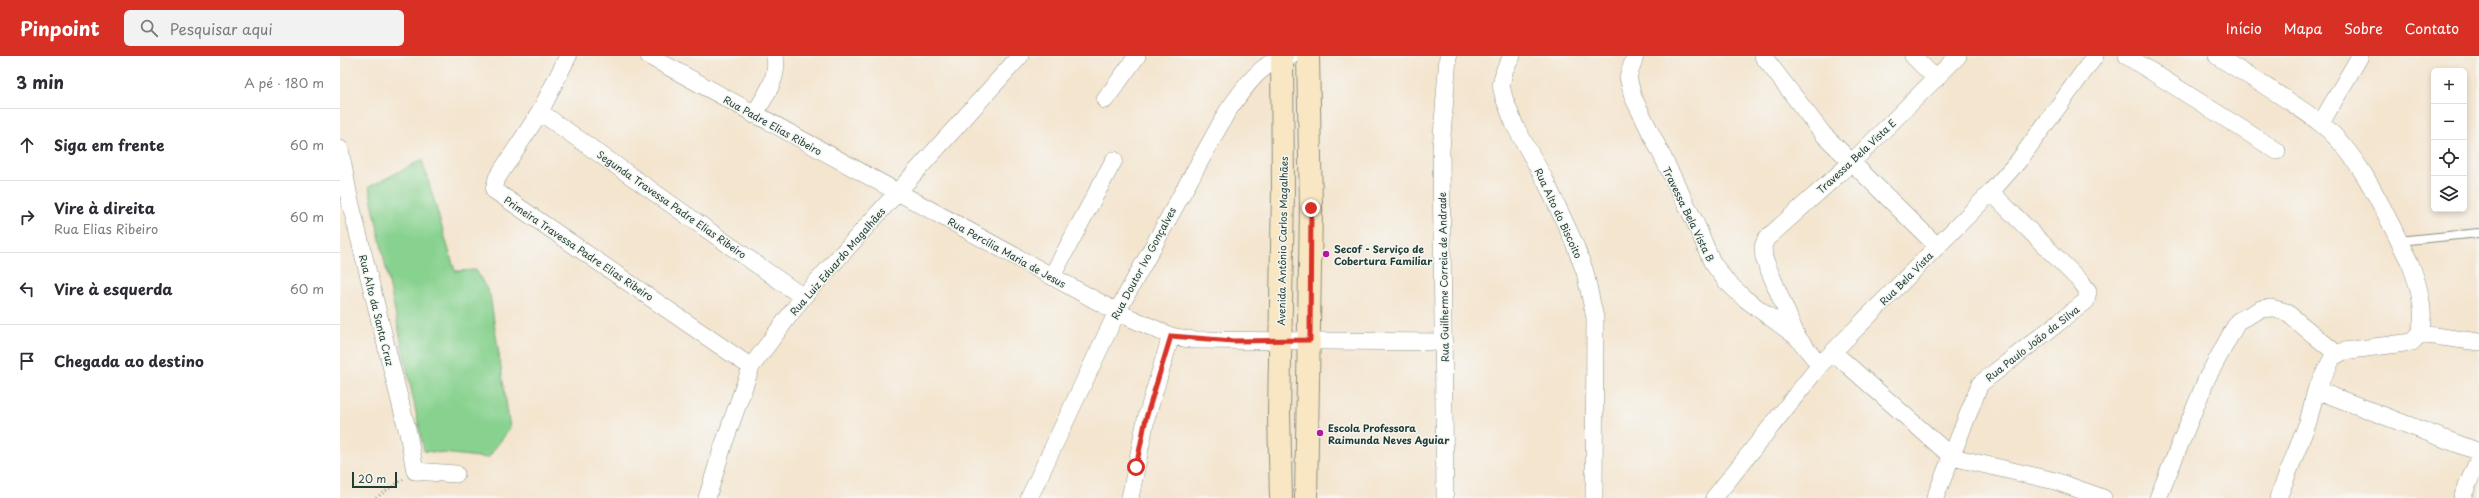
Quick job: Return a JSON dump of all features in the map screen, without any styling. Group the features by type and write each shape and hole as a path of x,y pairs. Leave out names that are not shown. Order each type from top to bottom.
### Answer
{"main road":[{"name":"Avenida Antônio Carlos Magalhães","path":"1280,498 1280,339 1285,56"},
{"path":"1306,498 1310,340 1311,208 1308,56"}],"street":[{"name":"Primeira Travessa Padre Elias Ribeiro","path":"568,56 540,112 497,178 494,190 752,367"},
{"name":"Rua Padre Elias Ribeiro","path":"648,56 898,193"},
{"path":"754,115 774,80 777,65 775,56"},
{"name":"Rua Luiz Eduardo Magalhães","path":"707,498 752,367 803,297 1020,56"},
{"path":"1105,100 1137,56"},
{"name":"Rua Doutor Ivo Gonçalves","path":"1029,498 1117,312 1227,112 1248,84 1285,56"},
{"name":"Rua Guilherme Correia de Andrade","path":"1445,498 1441,150 1448,56"},
{"name":"Rua Alto do Biscoito","path":"1512,56 1505,69 1501,86 1504,98 1515,126 1545,180 1574,240 1585,272 1595,318 1594,498"},
{"name":"Travessa Bela Vista B","path":"1635,56 1629,70 1630,86 1652,138 1695,222 1712,262 1726,281 1744,298 1797,337 1820,365"},
{"path":"1763,56 1823,134 1937,246"},
{"path":"1913,56 1936,79"},
{"name":"Travessa Bela Vista E","path":"1797,337 1764,258 1763,247 1772,232 1852,162 1958,56"},
{"name":"Rua Bela Vista","path":"1714,498 1820,365 1991,192 2020,159 2095,56"},
{"path":"2127,56 2277,151"},
{"path":"2217,56 2321,123 2349,154 2365,179 2398,241 2419,288 2421,306 2419,334 2412,342 2344,351 2337,354 2330,362 2316,390 2308,422 2278,498"},
{"path":"2321,123 2360,56"},
{"name":"Segunda Travessa Padre Elias Ribeiro","path":"540,112 803,297"},
{"name":"Rua Alto da Santa Cruz","path":"340,149 349,197 408,433 415,471"},
{"path":"1052,276 1114,160"},
{"name":"Rua Paulo João da Silva","path":"1935,498 1952,457 1972,399 1980,384 2086,301 2088,291 2082,283 1991,192"},
{"name":"Rua Percília Maria de Jesus","path":"898,193 1117,312 1171,336 1233,341 1280,339 1444,342"},
{"path":"2158,498 2207,378 2238,322 2261,309 2271,308 2286,312 2337,354"},
{"path":"2419,334 2479,342"},
{"path":"1130,498 1146,418 1171,336"},
{"path":"1833,352 1952,457 2055,481 2103,498"},
{"path":"2316,390 2479,452"},
{"path":"2462,498 2479,458"},
{"path":"415,471 456,474"}],"lane":[{"path":"2398,241 2479,233"}],"path":[{"path":"376,498 415,471"}],"green space":[{"path":"422,160 455,271 476,270 490,295 510,428 488,458 424,451 369,187"}],"place":[{"name":"Secof - Serviço de Cobertura Familiar","path":"1326,254"},
{"name":"Escola Professora Raimunda Neves Aguiar","path":"1320,433"}],"route":[{"path":"1136,467 1146,418 1171,336 1194,340 1310,340 1311,208"}]}
